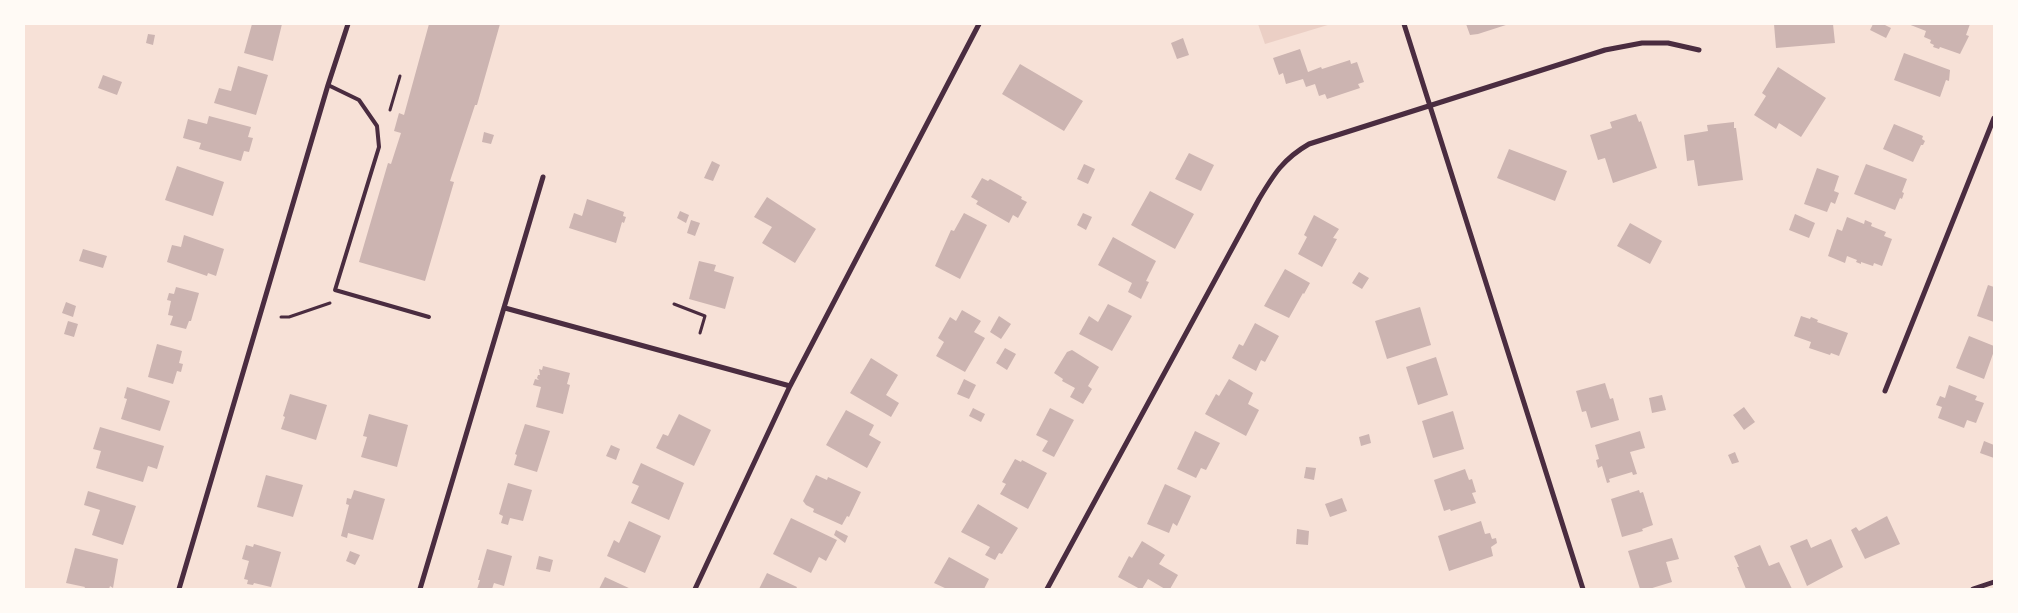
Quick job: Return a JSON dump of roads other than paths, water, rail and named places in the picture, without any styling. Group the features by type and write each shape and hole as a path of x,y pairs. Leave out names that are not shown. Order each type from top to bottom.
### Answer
{"street":[{"path":"179,589 328,85 348,24"},
{"path":"696,589 790,386 979,24"},
{"path":"1404,24 1583,589"},
{"path":"1047,589 1259,199 1290,156 1309,144 1605,50 1642,43 1668,43 1699,50"},
{"path":"1885,391 1994,118"},
{"path":"420,589 543,177"},
{"path":"505,308 790,386"},
{"path":"1973,589 1994,582"}],"lane":[{"path":"328,85 358,100 377,126 379,147 335,290 429,317"}]}
